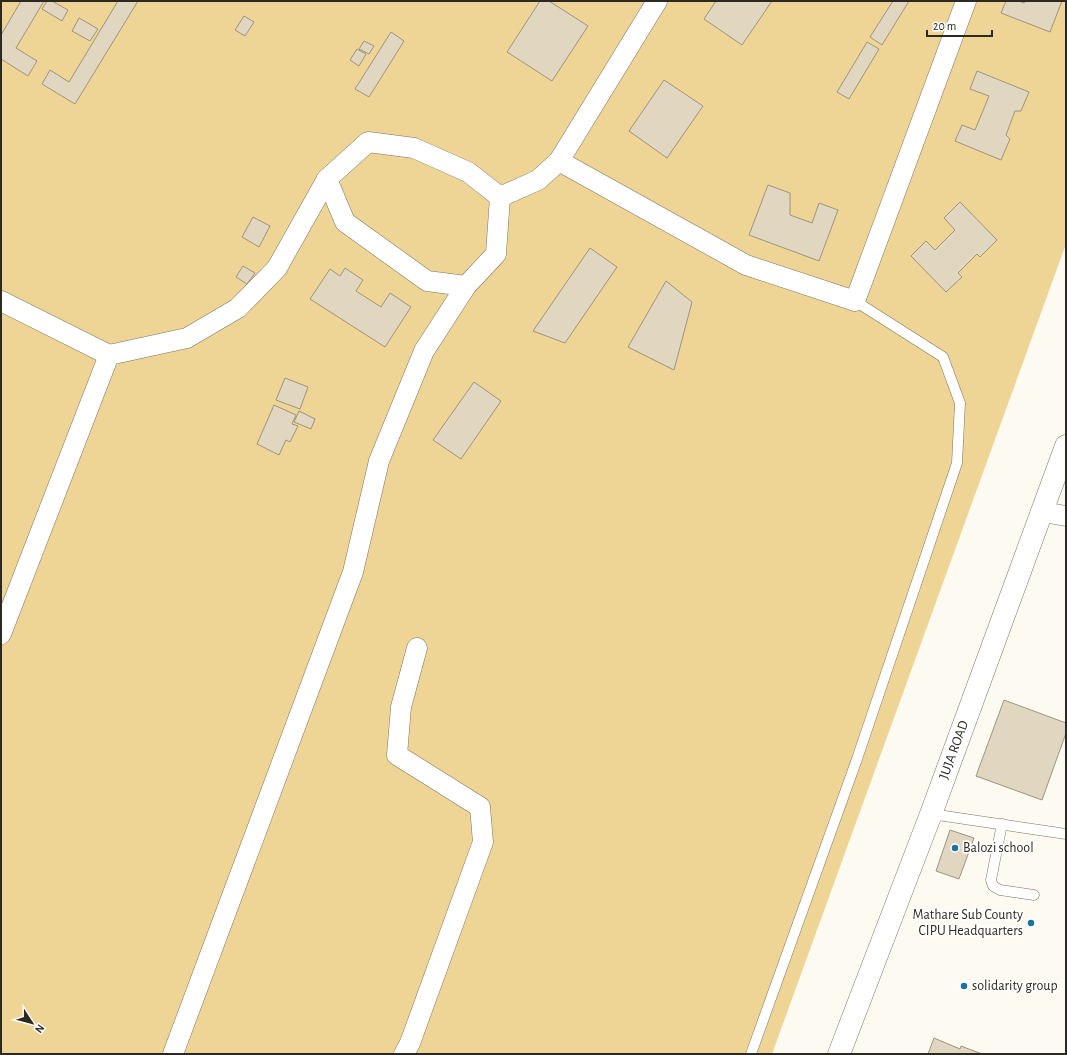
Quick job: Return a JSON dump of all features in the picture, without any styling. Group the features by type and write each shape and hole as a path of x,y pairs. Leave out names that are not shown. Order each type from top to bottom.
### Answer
{"main road":[{"name":"JUJA ROAD","path":"839,1054 931,814 1042,512 1061,477 1066,446"}],"street":[{"path":"500,197 538,180 560,161 657,1"},
{"path":"560,161 746,266 855,301 966,1"},
{"path":"1,301 109,355 187,338 238,308 277,268 326,179 368,142 414,148 468,172 500,197"},
{"path":"326,179 345,222 427,281 466,286"},
{"path":"173,1054 353,572 379,461 424,351 466,286 496,254 500,197"},
{"path":"1,634 109,355"},
{"path":"1042,512 1066,516"},
{"path":"404,1054 412,1036 483,842 480,807 397,755 401,707 417,648"}],"lane":[{"path":"751,1054 857,759 957,463 960,403 943,357 855,301"},
{"path":"931,814 1066,834"},
{"path":"1002,824 991,880 993,886 1000,890 1034,895"}],"shaded area":[{"path":"1,1 1066,1 1066,244 772,1054 1,1054"}],"building":[{"path":"21,1 44,1 16,48 37,61 28,76 1,59 1,35"},
{"path":"47,1 52,1 68,10 62,21 42,9"},
{"path":"118,1 138,1 75,104 42,84 50,70 69,82"},
{"path":"540,1 549,1 588,26 552,81 507,52"},
{"path":"716,1 772,1 742,45 704,19"},
{"path":"893,1 909,1 882,45 870,37"},
{"path":"1006,1 1019,1 1024,3 1025,1 1062,1 1050,32 1001,13"},
{"path":"244,16 254,22 245,36 235,30"},
{"path":"79,18 98,29 90,41 72,31"},
{"path":"391,32 404,41 369,97 355,89"},
{"path":"364,41 374,46 369,54 359,49"},
{"path":"867,42 879,49 849,99 837,92"},
{"path":"357,49 366,54 359,66 350,60"},
{"path":"977,71 1029,92 1021,111 1015,111 1006,135 1010,139 1001,160 955,141 962,125 975,130 989,96 970,89"},
{"path":"664,80 703,106 667,158 629,131"},
{"path":"768,185 790,193 790,215 812,223 819,203 838,210 819,261 749,235"},
{"path":"960,202 997,240 980,257 977,254 958,273 962,277 946,292 911,256 926,241 935,250 955,230 944,218"},
{"path":"253,217 270,226 259,247 242,237"},
{"path":"590,248 617,267 565,343 533,331"},
{"path":"243,266 255,273 247,284 236,277"},
{"path":"345,268 363,280 356,291 381,307 390,293 411,307 385,347 310,299 330,269 340,276"},
{"path":"666,281 692,302 674,370 628,347"},
{"path":"285,378 308,387 300,409 276,400"},
{"path":"474,382 501,401 461,459 433,440"},
{"path":"274,405 296,415 292,424 298,426 290,442 286,440 279,455 257,444"},
{"path":"299,411 315,419 311,429 294,422"},
{"path":"1004,700 1066,723 1066,733 1042,800 976,776"},
{"path":"950,830 974,838 959,879 936,871"},
{"path":"934,1038 960,1049 961,1046 982,1054 928,1054"}],"place":[{"name":"Balozi school","path":"955,848"},
{"name":"Mathare Sub County CIPU Headquarters","path":"1031,923"},
{"name":"solidarity group","path":"964,986"}]}
